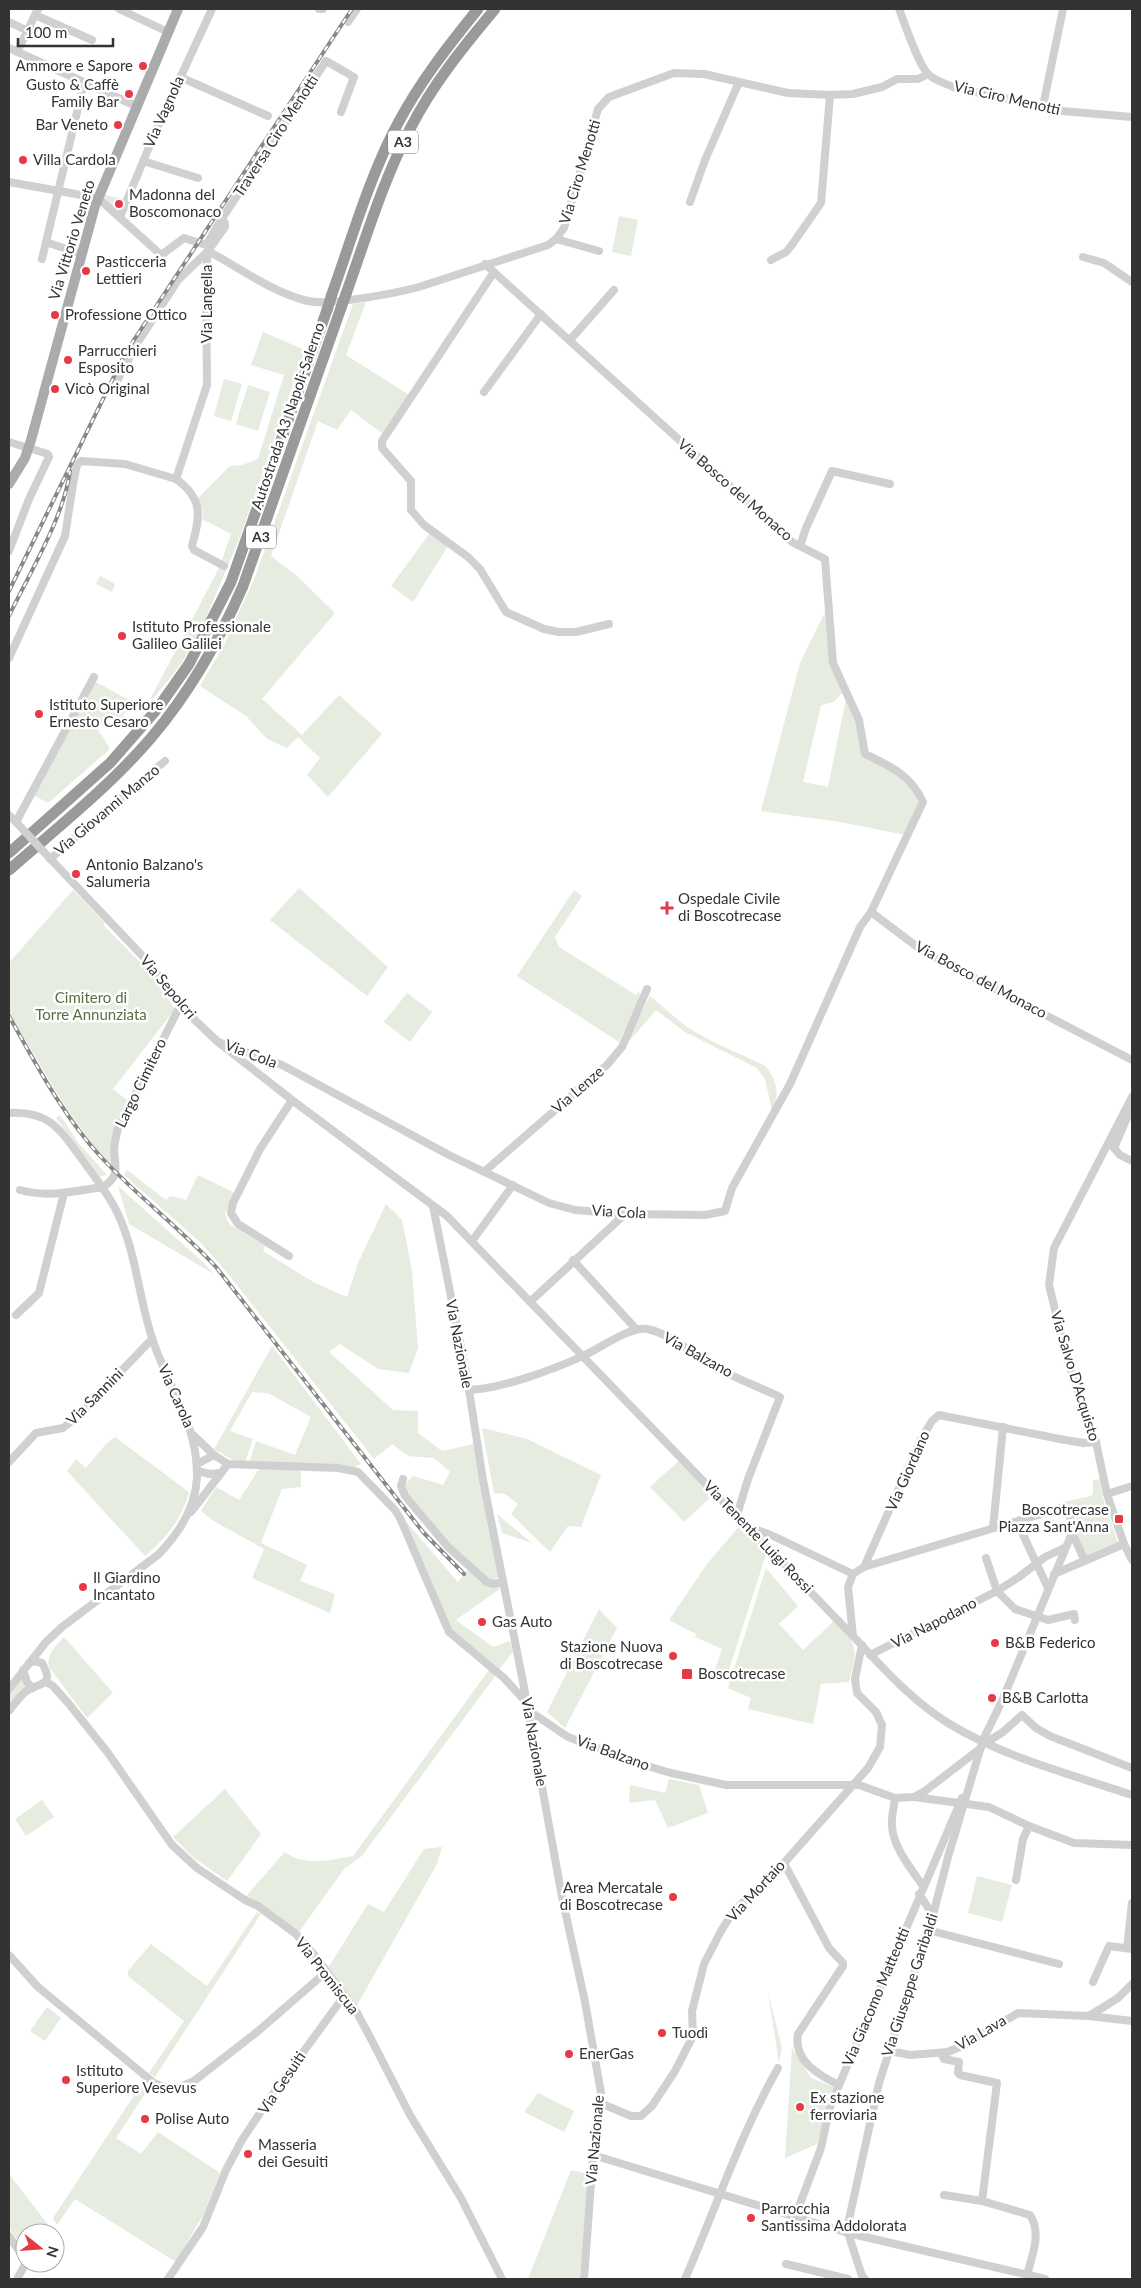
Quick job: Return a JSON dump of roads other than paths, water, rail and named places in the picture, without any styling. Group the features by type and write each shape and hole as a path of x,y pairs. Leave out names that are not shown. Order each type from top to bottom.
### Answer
{"highway":[{"name":"Autostrada A3 Napoli-Salerno","path":"9,853 81,790 123,750 158,708 189,664 206,634 231,582 332,294 373,182 397,125 436,63 478,9"},
{"name":"Autostrada A3 Napoli-Salerno","path":"9,870 123,768 151,738 198,673 230,616 243,586 388,177 411,127 438,82 495,9"},
{"path":"9,844 54,807 81,790"}],"main road":[{"name":"Via Vittorio Veneto","path":"9,484 29,448 98,198 178,9"}],"street":[{"path":"118,9 168,32"},
{"name":"Via Vagnola","path":"120,217 180,76 212,9"},
{"path":"348,22 357,9"},
{"path":"899,9 928,74"},
{"path":"1044,101 1063,9"},
{"path":"17,52 36,12 92,40"},
{"path":"9,22 28,31"},
{"path":"9,48 136,106"},
{"name":"Traversa Ciro Menotti","path":"221,220 326,61 354,77 341,112"},
{"name":"Via Ciro Menotti","path":"208,251 284,292 308,301 318,302 398,293 548,245 556,239 564,228 598,109 609,97 674,73 704,74 788,93 830,96 853,94 882,87 897,79 918,79 928,74 953,86 1062,110 1132,117"},
{"path":"180,76 268,116"},
{"path":"690,202 705,160 739,82"},
{"path":"42,259 84,83"},
{"path":"771,260 786,252 821,203 830,96"},
{"path":"143,161 198,178"},
{"path":"9,182 98,198 160,254 184,238 206,245 221,220 225,223 225,227 208,251"},
{"path":"556,239 599,251"},
{"path":"46,242 74,252"},
{"name":"Via Langella","path":"118,379 138,342 178,280 208,251"},
{"name":"Via Langella","path":"176,479 207,385 206,271 208,251"},
{"path":"1083,257 1104,263 1132,282"},
{"name":"Via Bosco del Monaco","path":"485,264 677,440 792,542 825,560 833,663 859,720 865,754 898,770 918,791 923,802 871,912 924,952 1132,1060"},
{"path":"494,272 382,440 382,448 412,481 411,510 424,525 468,557 480,570 506,612 544,629 559,632 576,632 609,624"},
{"path":"570,340 614,290"},
{"path":"484,392 541,314"},
{"path":"9,442 49,456 29,499 9,551"},
{"path":"9,658 65,536 72,484 78,463 82,461 126,464 176,479 190,493 200,517 192,546 194,550 224,566"},
{"path":"800,546 806,528 832,471 890,484"},
{"path":"16,822 94,677"},
{"name":"Via Giovanni Manzo","path":"50,859 165,761"},
{"name":"Via Sepolcri","path":"9,814 151,965 180,1006 218,1042 433,1206"},
{"name":"Via Cola","path":"218,1042 282,1065 450,1155 549,1203 575,1210 625,1214 705,1215 725,1211 732,1188 790,1084 860,927 871,912"},
{"name":"Via Lenze","path":"485,1171 607,1064 622,1047 647,990"},
{"name":"Largo Cimitero","path":"104,1188 116,1176 114,1143 118,1128 180,1006"},
{"name":"Via Salvo D'Acquisto","path":"1132,1097 1054,1248 1050,1285 1067,1359 1096,1442 1107,1494 1124,1544 1132,1560"},
{"path":"289,1256 238,1224 231,1213 233,1203 260,1149 292,1100"},
{"path":"1070,1218 1082,1205 1107,1154 1111,1148 1114,1148 1128,1125 1132,1107"},
{"name":"Via Carola","path":"9,1113 34,1114 56,1126 104,1188 119,1216 128,1241 152,1339 193,1435 197,1467 194,1494 183,1522 170,1542 159,1554 62,1627 46,1642 29,1663"},
{"path":"1114,1148 1120,1155 1132,1160"},
{"path":"472,1241 512,1185"},
{"path":"20,1190 38,1194 104,1188"},
{"path":"16,1315 39,1293 64,1193"},
{"name":"Via Tenente Luigi Rossi","path":"433,1206 447,1216 531,1301 894,1680 941,1717 984,1744 1132,1795"},
{"name":"Via Nazionale","path":"433,1206 469,1390 483,1480 601,2093 595,2129 584,2279"},
{"path":"531,1301 573,1260 625,1214"},
{"path":"469,1390 486,1390 584,1356 636,1329 573,1260"},
{"name":"Via Balzano","path":"636,1329 648,1330 662,1335 717,1368 780,1397 748,1479 737,1515"},
{"name":"Via Sannini","path":"9,1462 36,1433 63,1428 78,1416 152,1339"},
{"name":"Via Giordano","path":"864,1567 920,1441 932,1421 939,1415 1084,1443 1096,1442"},
{"path":"993,1528 1003,1427"},
{"path":"183,1522 228,1464 214,1455 193,1435"},
{"path":"214,1455 197,1467 210,1474 220,1473"},
{"name":"Via Balzano","path":"228,1464 338,1468 362,1474 400,1518 449,1632 504,1678 528,1706 568,1737 637,1763 726,1785 851,1785 866,1787 895,1798"},
{"path":"403,1480 402,1486 405,1496 448,1548 487,1582 504,1582"},
{"path":"1107,1494 1132,1486"},
{"path":"853,1636 848,1586 853,1574 864,1567 1061,1508 1070,1514 1072,1533 1085,1562"},
{"path":"1017,1522 1048,1588"},
{"path":"749,1528 771,1535 853,1574"},
{"path":"984,1744 1072,1533"},
{"path":"1054,1574 1124,1544"},
{"name":"Via Napodano","path":"870,1655 997,1591 1036,1563 1066,1547"},
{"path":"986,1558 997,1591 1015,1609 1048,1620 1074,1614 1076,1620"},
{"path":"9,1711 23,1694 33,1688 42,1686 46,1682 47,1677 42,1663 46,1642"},
{"name":"Via Mortaio","path":"600,2103 631,2116 641,2116 652,2106 675,2071 693,2036 692,2011 704,1964 733,1912 784,1863 868,1768 880,1748 882,1725 876,1712 857,1693 854,1679 862,1645"},
{"path":"9,1689 29,1663 34,1661 42,1663"},
{"path":"22,1670 27,1682 33,1688"},
{"name":"Via Promiscua","path":"46,1682 53,1686 69,1704 108,1753 172,1845 197,1868 245,1900 258,1906 296,1934 326,1972 370,2037 410,2115 460,2198 502,2279"},
{"path":"914,1797 925,1791 984,1744 1003,1732 1022,1715 1036,1728 1050,1736 1132,1768"},
{"name":"Via Giacomo Matteotti","path":"794,2217 821,2148 829,2110 839,2084 919,1894 962,1803 984,1744"},
{"path":"923,1886 908,1865 893,1834 891,1824 895,1798 914,1797 998,1810 1029,1826 1074,1843 1132,1845"},
{"name":"Via Giuseppe Garibaldi","path":"848,2233 850,2210 880,2083 933,1915 962,1803"},
{"path":"1016,1880 1023,1839 1029,1826"},
{"path":"784,1863 829,1948 843,1963 843,1966 798,2034 797,2042 801,2055 811,2070 839,2084"},
{"path":"919,1894 933,1915"},
{"path":"1092,1982 1109,1946 1130,1949 1132,1903"},
{"path":"928,1930 1059,1964"},
{"path":"9,1955 38,1987 154,2083 175,2089 194,2081 235,2050 326,1972"},
{"path":"1089,2016 1118,1998 1132,1984"},
{"name":"Via Gesuiti","path":"168,2279 203,2227 226,2170 242,2140 272,2095 344,1996"},
{"name":"Via Lava","path":"890,2051 910,2055 940,2053 966,2044 1018,2013 1089,2016 1132,2021"},
{"path":"940,2053 944,2058 960,2062 958,2072 960,2075 997,2082 982,2201"},
{"path":"685,2279 759,2102 778,2068"},
{"path":"593,2155 848,2233 1045,2279"},
{"path":"944,2195 982,2201 1030,2215 1034,2221 1037,2238 1027,2275"},
{"path":"786,2264 849,2279 863,2278 848,2233"}],"railway":[{"path":"9,591 126,352 352,9"},
{"path":"9,616 36,564 61,507 70,471"},
{"path":"9,1016 62,1107 87,1141 115,1171 216,1267 423,1532 464,1574"}],"place":[{"name":"Ammore e Sapore","path":"143,66"},
{"name":"Gusto & Caffè Family Bar","path":"129,94"},
{"name":"Bar Veneto","path":"118,125"},
{"name":"Villa Cardola","path":"23,160"},
{"name":"Madonna del Boscomonaco","path":"119,204"},
{"name":"Pasticceria Lettieri","path":"86,271"},
{"name":"Professione Ottico","path":"55,315"},
{"name":"Parrucchieri Esposito","path":"68,360"},
{"name":"Vicò Original","path":"55,389"},
{"name":"Istituto Professionale Galileo Galilei","path":"122,636"},
{"name":"Istituto Superiore Ernesto Cesaro","path":"39,714"},
{"name":"Antonio Balzano's Salumeria","path":"76,874"},
{"name":"Ospedale Civile di Boscotrecase","path":"667,908"},
{"name":"Boscotrecase Piazza Sant'Anna","path":"1119,1519"},
{"name":"Il Giardino Incantato","path":"83,1587"},
{"name":"Gas Auto","path":"482,1622"},
{"name":"B&B Federico","path":"995,1643"},
{"name":"Stazione Nuova di Boscotrecase","path":"673,1656"},
{"name":"Boscotrecase","path":"687,1674"},
{"name":"B&B Carlotta","path":"992,1698"},
{"name":"Area Mercatale di Boscotrecase","path":"673,1897"},
{"name":"Tuodì","path":"662,2033"},
{"name":"EnerGas","path":"569,2054"},
{"name":"Istituto Superiore Vesevus","path":"66,2080"},
{"name":"Ex stazione ferroviaria","path":"800,2107"},
{"name":"Polise Auto","path":"145,2119"},
{"name":"Masseria dei Gesuiti","path":"248,2154"},
{"name":"Parrocchia Santissima Addolorata","path":"751,2218"}],"park label":[{"name":"Cimitero di Torre Annunziata","path":"91,1006"}]}
